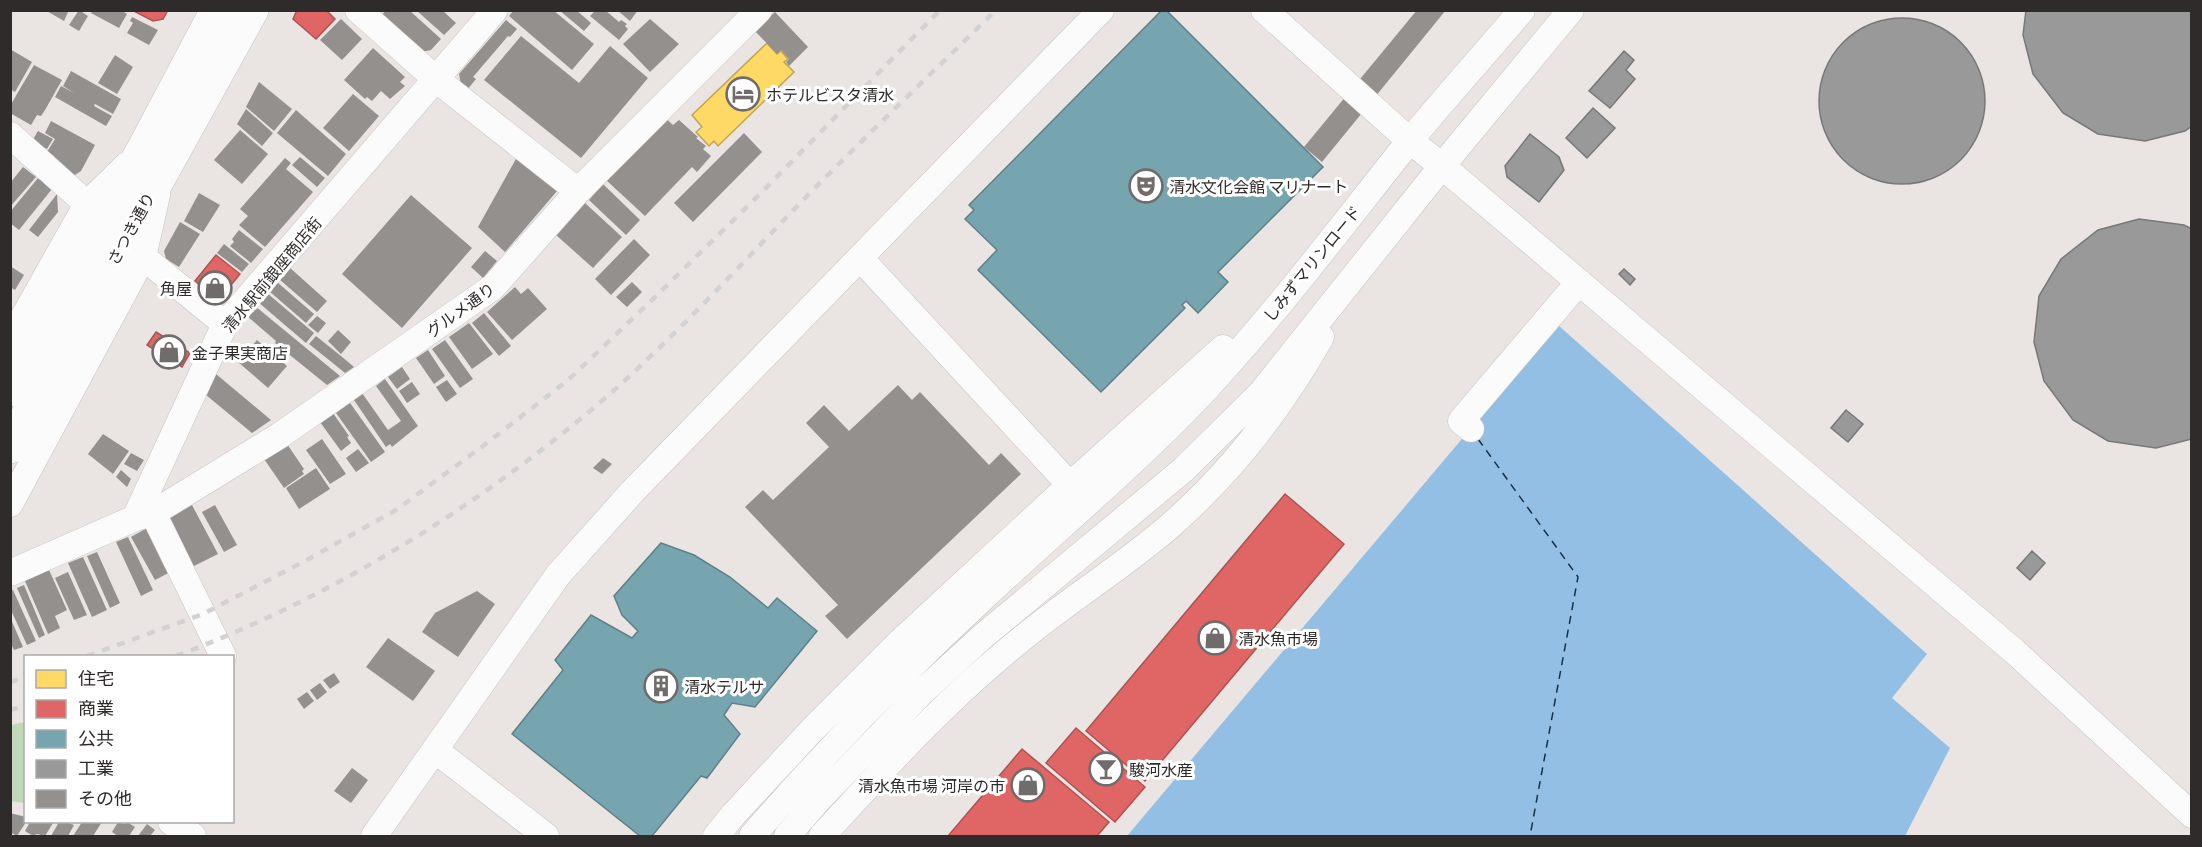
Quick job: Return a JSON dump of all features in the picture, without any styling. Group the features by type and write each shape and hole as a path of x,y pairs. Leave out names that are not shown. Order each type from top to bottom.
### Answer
{"highway":[{"name":"さつき通り","path":"154,158 217,10"},
{"name":"さつき通り","path":"10,447 113,232 154,158 252,10"},
{"name":"さつき通り","path":"10,390 113,232"}],"street":[{"path":"358,10 437,80 578,191"},
{"name":"清水駅前銀座商店街","path":"144,515 225,324 495,10"},
{"name":"グルメ通り","path":"144,515 279,436 493,287 578,191 759,10"},
{"path":"374,837 558,575 633,491 1101,10"},
{"path":"1264,10 1410,141 2014,651 2192,815"},
{"name":"しみずマリンロード","path":"752,837 802,778 891,686 984,597 1087,504 1204,390 1287,294 1410,141 1522,10"},
{"path":"787,837 820,798 927,687 982,637 1183,470 1261,393 1570,10"},
{"path":"10,135 113,232 225,324"},
{"path":"10,504 113,232 154,158"},
{"path":"10,341 113,232"},
{"path":"860,258 1070,485"},
{"path":"822,837 919,732 1019,641 1171,525 1214,483 1251,439 1303,368 1356,273"},
{"path":"1471,429 1461,422 1579,282"},
{"path":"716,837 734,814 812,730 901,641 1209,360 1287,294"},
{"path":"10,573 144,515 222,655"},
{"path":"435,750 546,837"},
{"path":"172,823 193,837"}],"green space":[{"path":"24,722 24,803 10,801 11,725"}],"water":[{"path":"1558,325 1927,654 1892,698 1950,748 1905,836 1127,836"}],"building: 住宅":[{"name":"ホテルビスタ清水","path":"767,43 777,54 781,51 788,59 784,62 794,72 718,146 714,141 709,146 696,132 702,127 692,115"}],"building: 商業":[{"path":"132,10 168,10 163,19 153,21"},
{"path":"297,10 326,10 335,19 316,39 293,19"},
{"path":"216,255 240,274 221,297 214,296 195,281"},
{"path":"156,332 190,353 182,367 147,345"},
{"name":"清水魚市場","path":"1285,494 1344,544 1145,781 1086,731"},
{"path":"1076,728 1145,787 1115,822 1046,763"},
{"name":"清水魚市場 河岸の市","path":"1022,749 1109,822 1097,836 948,836"}],"building: 公共":[{"name":"清水文化会館 マリナート","path":"1162,10 1166,10 1323,167 1218,272 1228,282 1198,313 1186,301 1182,305 1185,308 1101,392 978,270 997,250 965,219 974,210 969,205"},
{"name":"清水テルサ","path":"661,543 694,555 730,577 768,608 777,598 817,631 755,707 732,703 724,715 740,734 707,778 701,776 652,836 640,836 512,734 563,670 555,660 591,615 632,638 638,631 622,615 614,596"}],"building: 工業":[{"path":"2026,10 2192,10 2192,126 2185,131 2145,141 2098,134 2063,113 2033,74 2023,35"},
{"path":"1902,18 1918,19 1934,24 1961,42 1979,69 1984,85 1984,117 1979,133 1961,160 1934,178 1918,183 1902,184 1886,183 1870,178 1843,160 1825,133 1820,117 1819,101 1820,85 1825,69 1843,42 1870,24 1886,19"},
{"path":"1624,51 1634,60 1626,70 1635,79 1610,108 1589,91"},
{"path":"1593,108 1615,128 1587,158 1566,138"},
{"path":"1530,134 1559,157 1564,170 1539,202 1507,177 1505,166"},
{"path":"2139,219 2184,225 2192,229 2192,439 2156,448 2108,441 2073,420 2044,381 2034,342 2039,296 2061,259 2098,230"},
{"path":"1624,269 1635,279 1630,285 1619,274"},
{"path":"1846,410 1863,424 1848,442 1831,428"},
{"path":"2032,551 2045,563 2030,580 2017,568"}],"building: その他":[{"path":"45,10 69,10 64,21"},
{"path":"79,10 88,16 79,31 69,25"},
{"path":"93,10 121,10 127,14 119,28 91,13"},
{"path":"386,10 409,10 441,39 431,50 422,52 382,15"},
{"path":"416,10 442,10 456,23 444,35"},
{"path":"514,10 553,10 594,44 572,70 509,16"},
{"path":"559,10 576,10 591,23 584,31"},
{"path":"596,10 605,10 619,22 621,20 627,24 625,26 628,29 619,40 590,16"},
{"path":"617,10 638,10 630,21"},
{"path":"1417,10 1446,10 1322,162 1304,147"},
{"path":"775,12 808,47 789,66 786,62 789,59 781,50 777,54 755,31"},
{"path":"132,17 158,30 149,45 127,33 133,23 130,21"},
{"path":"341,19 362,39 342,60 320,40"},
{"path":"650,19 679,44 650,72 623,44"},
{"path":"506,20 517,29 510,37 508,36 473,77 476,79 467,90 461,85 459,74"},
{"path":"521,36 579,83 610,46 648,78 581,158 484,80"},
{"path":"373,48 405,77 400,82 405,86 390,99 381,91 372,101 367,97 365,99 344,80"},
{"path":"10,49 32,62 15,92 10,89"},
{"path":"115,55 133,67 117,94 98,83"},
{"path":"34,65 62,80 41,116 37,115 31,125 10,113 10,106"},
{"path":"71,71 121,99 113,114 95,104 94,106 112,116 106,126 55,97 61,86 74,93 63,86"},
{"path":"259,82 292,109 274,131 246,107"},
{"path":"353,94 379,116 349,151 323,128"},
{"path":"246,109 273,133 262,146 237,124"},
{"path":"296,110 346,154 328,176 277,133"},
{"path":"663,116 673,125 679,120 706,146 703,149 711,156 697,172 692,167 645,216 606,180"},
{"path":"51,121 95,145 81,171 75,175 58,165 53,159 54,156 47,152 55,139 45,133"},
{"path":"240,130 268,154 242,184 214,160"},
{"path":"38,131 53,139 47,149 32,141"},
{"path":"744,133 762,152 693,222 674,203"},
{"path":"300,157 325,178 317,187 292,165"},
{"path":"517,157 556,181 557,191 505,252 478,227"},
{"path":"285,158 291,163 286,169 313,192 265,247 239,225 248,216 240,209"},
{"path":"23,167 36,177 10,207 10,183"},
{"path":"38,178 52,189 19,230 10,223 10,212"},
{"path":"603,184 640,220 626,235 589,200"},
{"path":"199,193 220,205 203,232 184,221"},
{"path":"57,194 58,212 38,237 29,230"},
{"path":"411,195 472,248 402,328 342,274"},
{"path":"585,203 622,237 593,268 556,235"},
{"path":"180,222 200,234 179,267 166,259 164,251"},
{"path":"239,230 263,249 251,263 230,246"},
{"path":"634,239 650,255 611,295 595,279"},
{"path":"224,244 249,264 242,272 217,253"},
{"path":"485,251 497,261 483,278 471,267"},
{"path":"10,266 24,275 15,290 10,287"},
{"path":"289,267 327,301 317,312 279,279"},
{"path":"277,282 314,314 306,323 269,291"},
{"path":"632,282 642,292 627,307 616,297"},
{"path":"515,287 521,294 528,288 547,309 512,340 487,312"},
{"path":"267,293 314,333 306,343 258,302"},
{"path":"255,306 340,376 327,385 275,343 276,341 247,316"},
{"path":"484,313 511,346 499,356 472,323"},
{"path":"317,316 326,323 318,333 308,325"},
{"path":"469,323 493,354 472,369 449,337"},
{"path":"338,330 351,342 341,354 328,341"},
{"path":"316,336 354,367 345,373 309,344"},
{"path":"257,340 287,366 268,388 238,362"},
{"path":"445,340 473,379 460,388 432,349"},
{"path":"428,350 445,376 434,384 416,358"},
{"path":"402,367 410,379 397,389 388,377"},
{"path":"216,374 271,420 252,433 206,395"},
{"path":"385,379 418,426 392,447 390,444 386,447 354,400 362,393 388,430 401,421 376,386"},
{"path":"447,380 457,394 446,402 436,387"},
{"path":"412,382 420,394 407,403 399,391"},
{"path":"898,385 912,400 920,392 989,465 1001,453 1021,474 847,639 825,616 838,605 745,507 763,490 773,500 829,447 806,423 824,405 849,431"},
{"path":"350,403 385,452 371,462 336,413"},
{"path":"333,413 349,436 347,437 351,443 341,451 320,422"},
{"path":"103,434 129,451 113,474 88,454"},
{"path":"322,439 346,474 330,484 306,450"},
{"path":"285,441 304,469 302,471 304,474 284,488 262,456"},
{"path":"358,449 369,463 356,472 346,458"},
{"path":"131,453 144,460 137,471 124,464"},
{"path":"603,458 612,464 602,474 593,468"},
{"path":"316,468 330,489 299,509 286,488"},
{"path":"121,470 131,479 127,487 116,477"},
{"path":"192,505 218,554 190,568 165,520"},
{"path":"215,505 237,545 224,552 202,512"},
{"path":"156,523 180,567 155,580 131,537"},
{"path":"128,537 153,590 141,596 116,542"},
{"path":"97,552 120,603 110,608 87,556"},
{"path":"83,557 107,610 92,617 68,563"},
{"path":"49,570 67,610 55,616 60,628 48,634 25,581"},
{"path":"68,572 87,615 74,620 55,578"},
{"path":"24,585 45,635 39,638 17,588"},
{"path":"13,590 36,641 27,645 10,608 10,591"},
{"path":"477,591 495,604 458,657 422,632 435,613"},
{"path":"10,617 23,647 14,650 10,642"},
{"path":"388,638 435,671 413,701 366,667"},
{"path":"334,673 340,682 330,689 323,680"},
{"path":"320,683 327,692 317,700 310,690"},
{"path":"307,692 314,701 304,709 297,699"},
{"path":"352,768 368,780 351,803 334,791"},
{"path":"10,813 24,816 25,823 17,836 10,832"},
{"path":"29,823 53,823 45,836 37,834 33,836 25,831"},
{"path":"58,823 74,825 68,836 51,836"},
{"path":"81,823 101,823 93,836 73,836"},
{"path":"117,823 129,823 135,827 129,836 118,836 112,832"},
{"path":"147,824 155,830 150,836 138,836"}],"ferry route":[{"path":"1478,439 1578,577 1530,836"}],"railway":[{"path":"90,655 203,614 305,561 396,510 483,446 567,381 649,303 761,193 940,10"},
{"path":"179,655 287,609 393,551 494,485 589,412 701,307 830,172 996,10"},
{"path":"10,682 24,678"},
{"path":"10,710 24,706"}],"place":[{"name":"ホテルビスタ清水","path":"743,94"},
{"name":"清水文化会館 マリナート","path":"1146,186"},
{"name":"角屋","path":"215,288"},
{"name":"金子果実商店","path":"169,352"},
{"name":"清水魚市場","path":"1215,638"},
{"name":"清水テルサ","path":"661,686"},
{"name":"駿河水産","path":"1106,769"},
{"name":"清水魚市場 河岸の市","path":"1028,785"}]}
